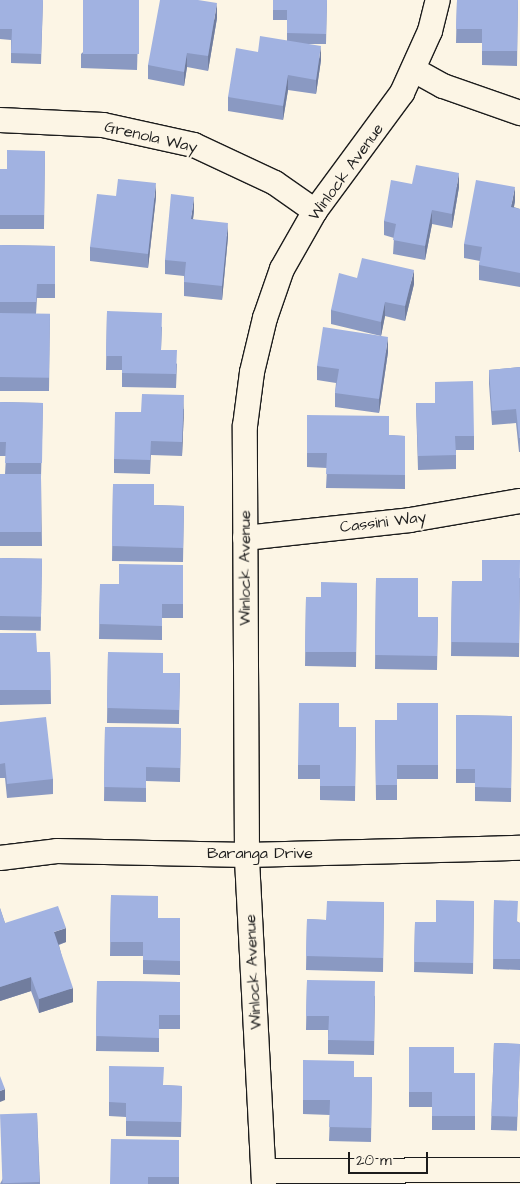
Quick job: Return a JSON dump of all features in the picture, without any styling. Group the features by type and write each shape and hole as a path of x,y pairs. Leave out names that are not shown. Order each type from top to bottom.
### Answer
{"street":[{"name":"Winlock Avenue","path":"264,1178 247,855 245,426 252,372 265,318 282,269 315,211 402,93 430,31 438,0"},
{"path":"414,70 443,86 520,113"},
{"name":"Grenola Way","path":"0,120 103,125 194,145 267,179 315,211"},
{"name":"Cassini Way","path":"245,538 410,520 520,501"},
{"name":"Baranga Drive","path":"0,858 57,851 247,855 520,848"},
{"path":"264,1178 520,1170"}],"building":[{"path":"0,0 43,0 41,54 11,53 12,29 0,29"},
{"path":"83,0 139,0 139,54 83,54"},
{"path":"160,0 198,0 217,3 208,56 187,53 184,72 148,65"},
{"path":"273,0 327,0 326,34 287,33 287,10 273,10"},
{"path":"457,0 518,0 517,51 482,51 482,29 456,29"},
{"path":"260,36 321,46 316,80 288,75 283,106 228,97 236,48 258,52"},
{"path":"7,150 45,151 44,215 0,215 0,169 7,169"},
{"path":"416,165 459,173 452,214 432,210 425,246 393,240 396,224 384,221 391,180 412,184"},
{"path":"118,179 156,183 148,254 90,247 97,194 116,196"},
{"path":"476,180 515,187 511,207 520,209 520,273 479,265 482,247 464,244"},
{"path":"171,194 194,197 191,219 228,223 222,286 184,282 186,262 165,260"},
{"path":"0,245 55,246 55,284 37,284 36,302 0,302"},
{"path":"362,258 414,270 405,306 385,302 381,322 331,310 339,273 357,278"},
{"path":"107,311 162,313 161,350 177,350 176,374 122,373 122,356 106,356"},
{"path":"0,313 50,314 49,378 0,377"},
{"path":"323,327 388,337 379,399 335,393 339,369 317,366"},
{"path":"520,367 519,438 516,409 492,411 489,370"},
{"path":"473,381 474,436 455,436 456,455 418,456 416,403 435,403 435,382"},
{"path":"142,394 184,395 182,442 151,441 150,460 114,459 115,412 141,412"},
{"path":"0,402 43,403 42,463 5,463 6,442 0,442"},
{"path":"307,415 389,416 389,435 405,436 405,475 326,474 327,453 307,453"},
{"path":"0,474 41,474 41,532 0,532"},
{"path":"113,484 154,484 154,505 184,506 183,548 112,546"},
{"path":"0,558 42,559 41,617 0,616"},
{"path":"482,560 520,560 519,643 451,642 452,581 482,581"},
{"path":"119,564 183,565 183,604 162,604 162,626 99,624 100,584 119,584"},
{"path":"376,578 418,578 418,617 438,617 437,656 375,655"},
{"path":"321,582 357,583 356,652 305,652 306,597 321,597"},
{"path":"0,633 36,633 37,652 50,652 51,690 0,690"},
{"path":"108,652 163,653 163,673 180,673 179,710 107,708"},
{"path":"299,703 339,703 339,727 356,727 355,786 320,786 320,765 298,765"},
{"path":"397,703 438,703 438,765 397,765 397,785 376,785 375,720 397,720"},
{"path":"456,715 512,716 511,788 475,787 475,769 456,769"},
{"path":"46,717 53,779 7,784 5,763 0,764 0,722"},
{"path":"105,727 181,728 180,768 146,767 146,788 104,787"},
{"path":"111,895 158,896 158,918 180,918 180,961 143,960 143,942 110,942"},
{"path":"436,900 474,901 473,963 414,962 415,922 436,922"},
{"path":"494,900 518,901 517,922 520,923 520,959 493,959"},
{"path":"327,901 384,902 383,958 306,956 307,919 326,920"},
{"path":"58,906 66,928 54,932 73,988 39,999 31,977 0,987 0,908 5,923"},
{"path":"307,980 375,981 374,1041 328,1040 329,1016 306,1016"},
{"path":"97,981 180,982 180,1015 159,1015 159,1038 96,1036"},
{"path":"494,1043 520,1044 517,1117 491,1116"},
{"path":"409,1047 454,1047 454,1073 475,1073 475,1116 432,1116 432,1092 409,1092"},
{"path":"303,1060 354,1061 354,1077 372,1077 371,1128 329,1127 330,1100 303,1100"},
{"path":"109,1066 164,1067 163,1085 182,1086 181,1122 126,1121 126,1103 109,1102"},
{"path":"0,1076 5,1089 0,1091"},
{"path":"37,1113 39,1182 2,1183 0,1114"},
{"path":"111,1139 179,1140 179,1177 148,1177 148,1184 110,1184"}]}
